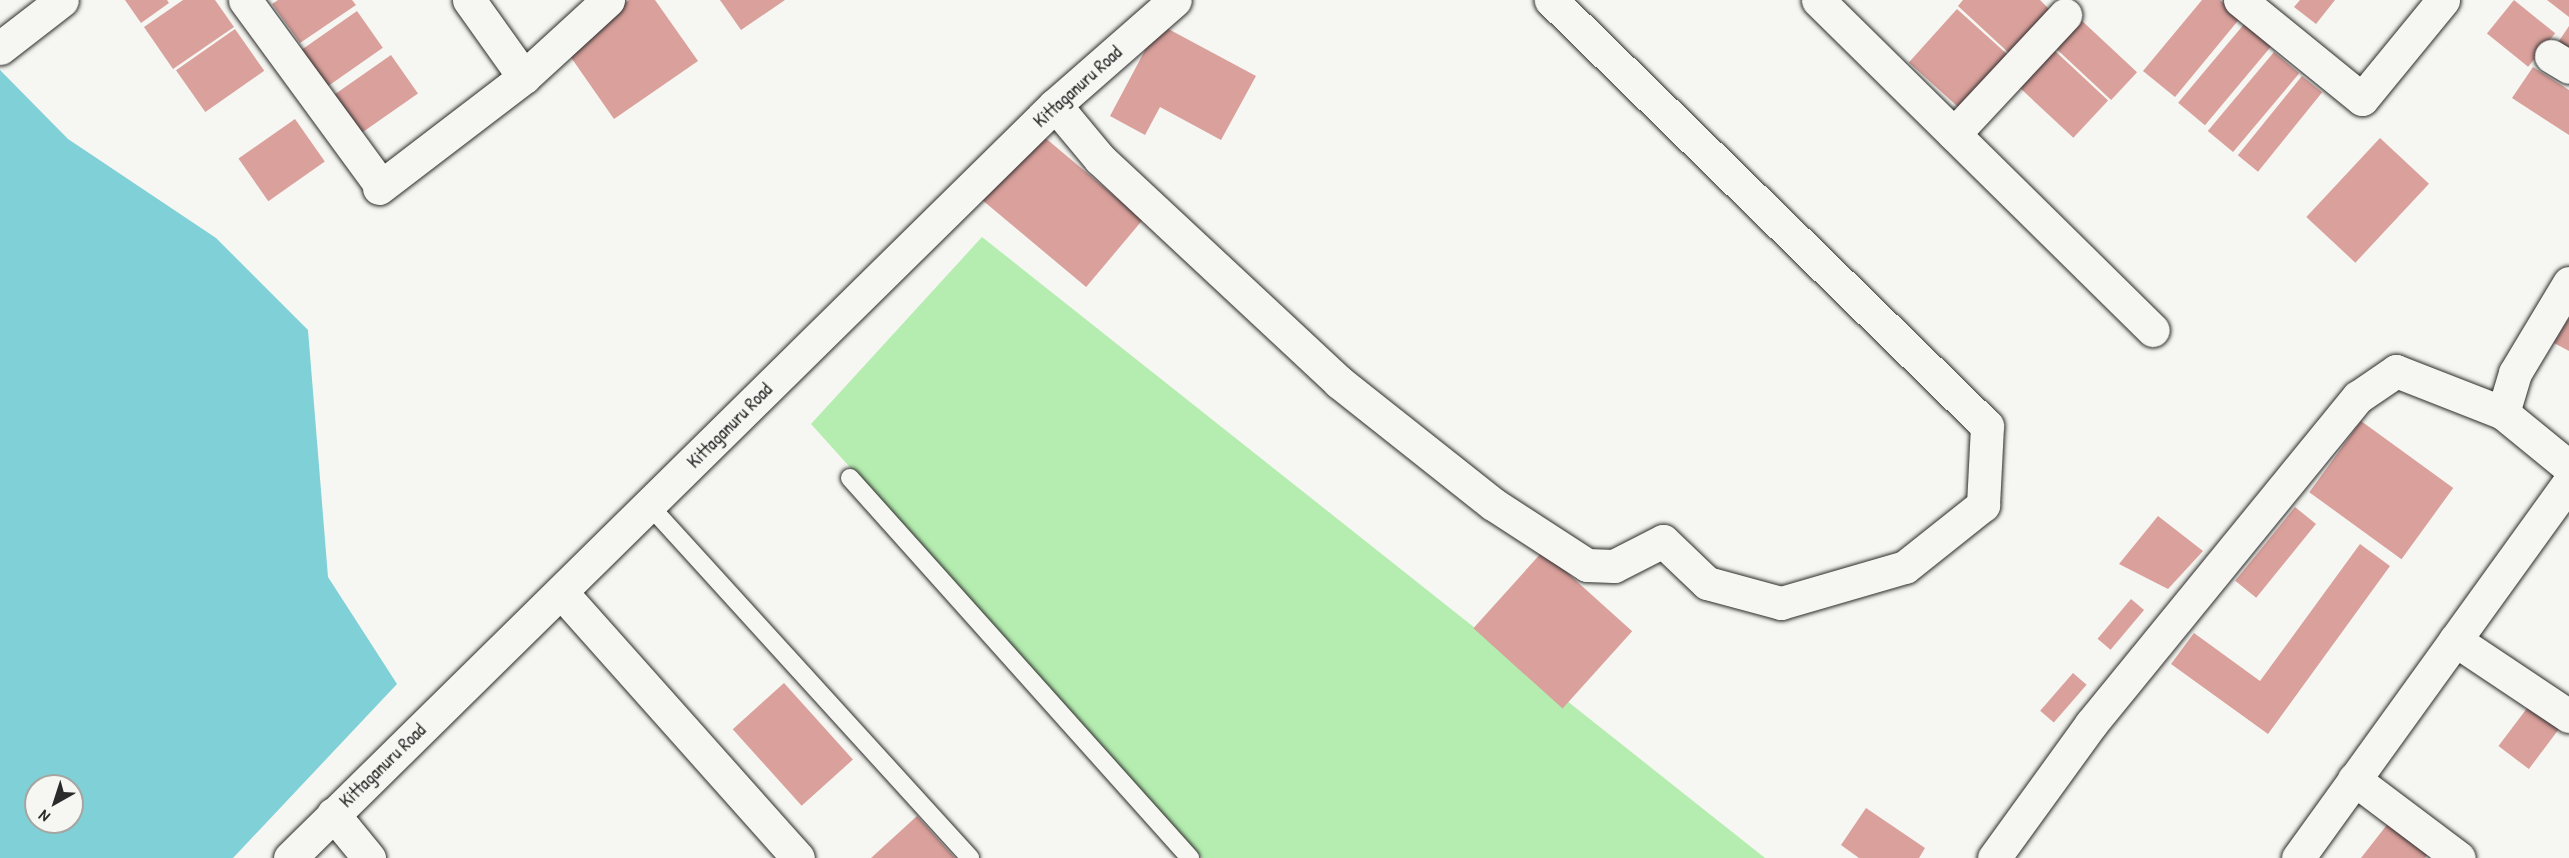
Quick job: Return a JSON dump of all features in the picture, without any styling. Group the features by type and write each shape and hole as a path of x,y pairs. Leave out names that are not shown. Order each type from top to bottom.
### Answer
{"street":[{"path":"0,48 62,0"},
{"path":"245,0 380,187 524,77 608,0"},
{"path":"469,0 524,77"},
{"name":"Kittaganuru Road","path":"290,858 1055,105 1174,0"},
{"path":"1055,105 1100,159 1339,382 1493,504 1587,565 1614,566 1663,541 1707,583 1781,603 1905,567 1983,505 1987,426 1551,0"},
{"path":"1818,0 2153,330"},
{"path":"2240,0 2362,99 2443,0"},
{"path":"1954,134 2065,15"},
{"path":"2503,413 2515,373 2569,283"},
{"path":"1994,858 2091,724 2358,397 2396,371 2503,413 2569,467"},
{"path":"2298,858 2569,482"},
{"path":"561,592 798,858"},
{"path":"2455,640 2569,716"},
{"path":"2354,779 2459,858"},
{"path":"333,814 369,858"}],"lane":[{"path":"850,478 1190,858"},
{"path":"649,505 970,858"}],"green space":[{"path":"982,237 1765,858 1202,858 811,424"}],"water":[{"path":"0,70 68,139 216,238 308,330 328,577 397,684 233,858 0,858"}],"building":[{"path":"125,0 167,0 169,3 141,23"},
{"path":"183,0 215,0 234,27 173,69 144,27"},
{"path":"278,0 352,0 356,5 300,43 272,4"},
{"path":"629,0 655,0 698,61 614,119 563,46"},
{"path":"720,0 785,0 741,30"},
{"path":"1963,0 2040,0 2050,10 2010,54 1958,6"},
{"path":"2202,0 2220,0 2241,17 2175,97 2143,71"},
{"path":"2300,0 2335,0 2316,24 2294,7"},
{"path":"2514,0 2555,33 2528,67 2487,33"},
{"path":"2547,0 2569,0 2569,17"},
{"path":"1957,9 2008,55 1960,109 1909,63"},
{"path":"357,11 383,48 327,87 301,50"},
{"path":"2080,19 2137,72 2111,100 2054,47"},
{"path":"2245,23 2272,45 2205,125 2178,103"},
{"path":"1159,24 1256,76 1221,140 1160,107 1145,135 1110,116"},
{"path":"2569,26 2569,53 2557,44"},
{"path":"235,29 264,71 205,112 176,70"},
{"path":"2054,50 2108,100 2073,138 2019,87"},
{"path":"2274,52 2299,73 2233,152 2208,131"},
{"path":"391,55 418,94 361,133 334,95"},
{"path":"2533,67 2569,90 2569,135 2512,98"},
{"path":"2302,76 2322,92 2258,172 2238,155"},
{"path":"295,119 325,162 268,201 238,159"},
{"path":"1037,131 1143,220 1086,287 980,198"},
{"path":"2380,138 2429,184 2355,263 2306,217"},
{"path":"2569,318 2569,351 2554,343"},
{"path":"2361,421 2453,488 2402,559 2309,492"},
{"path":"2295,507 2316,524 2256,598 2235,581"},
{"path":"2158,516 2203,551 2168,589 2119,564"},
{"path":"2360,544 2390,566 2268,734 2171,664 2194,633 2260,681"},
{"path":"1543,551 1632,631 1563,709 1473,628"},
{"path":"2131,599 2144,610 2111,650 2098,639"},
{"path":"2073,673 2087,685 2054,723 2040,711"},
{"path":"784,683 853,760 802,806 733,729"},
{"path":"2534,699 2564,722 2529,769 2498,746"},
{"path":"1866,808 1925,848 1919,858 1859,858 1841,845"},
{"path":"917,816 955,858 871,858"},
{"path":"2393,817 2433,847 2425,858 2361,858"}]}
